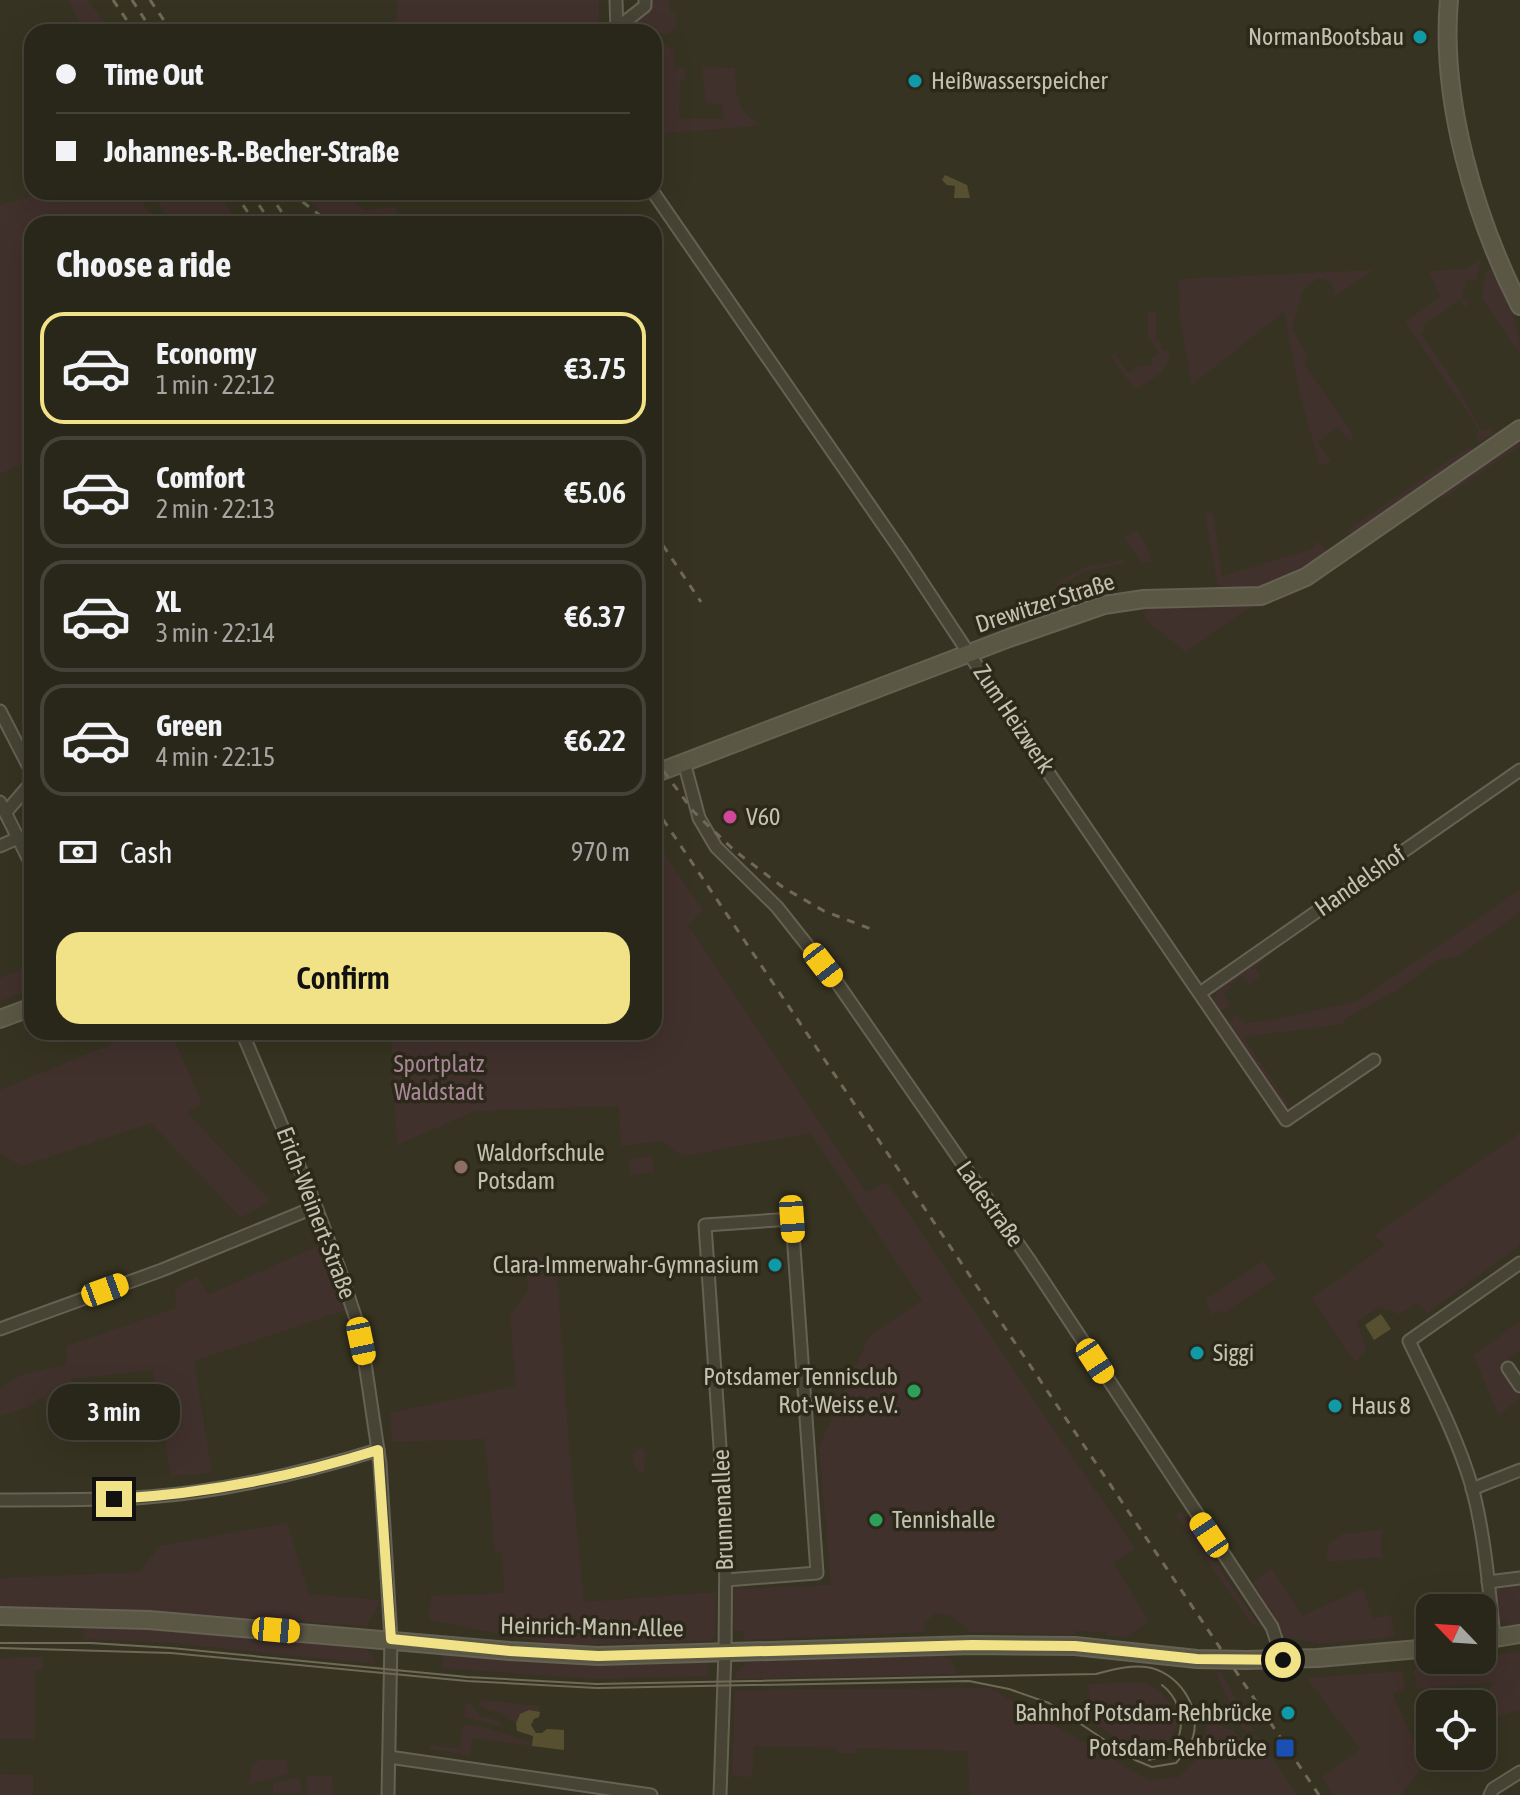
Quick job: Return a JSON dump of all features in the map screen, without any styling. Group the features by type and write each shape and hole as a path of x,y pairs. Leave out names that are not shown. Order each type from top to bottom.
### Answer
{"main road":[{"path":"1449,0 1449,66 1470,182 1483,221 1520,306"},
{"name":"Drewitzer Straße","path":"662,771 1065,618 1120,601 1261,596 1306,577 1520,429"},
{"path":"0,1019 24,1010"},
{"name":"Heinrich-Mann-Allee","path":"0,1616 149,1620 598,1656 972,1645 1053,1646 1184,1657 1283,1660 1416,1649"},
{"path":"1496,1638 1520,1634"}],"street":[{"path":"616,0 617,24"},
{"path":"624,24 645,6 645,0"},
{"name":"Zum Heizwerk","path":"658,200 1286,1120 1374,1060"},
{"path":"0,711 24,758"},
{"name":"Ladestraße","path":"684,762 699,818 716,847 777,907 838,984 1030,1261 1272,1627 1283,1660"},
{"name":"Handelshof","path":"1200,993 1520,770"},
{"path":"24,789 3,807 24,850"},
{"path":"0,846 18,838"},
{"name":"Erich-Weinert-Straße","path":"245,1040 315,1207 356,1319 374,1407 391,1639 388,1795"},
{"path":"0,1329 162,1270 315,1207"},
{"name":"Brunnenallee","path":"720,1795 726,1580 723,1472 705,1225 792,1219 817,1573 726,1580"},
{"path":"1488,1594 1472,1489 1452,1430 1409,1341 1520,1263"},
{"path":"1508,1368 1520,1386"},
{"path":"0,1500 114,1499 214,1490 275,1478 378,1450"},
{"path":"1472,1489 1520,1470"},
{"path":"1488,1582 1520,1578"},
{"path":"389,1757 651,1795"},
{"path":"1490,1795 1493,1789 1520,1772"}],"green space":[{"path":"68,0 88,0 104,24 80,24"},
{"path":"397,0 599,0 599,24 396,24"},
{"path":"649,0 669,0 670,12 676,13 677,26 668,34 662,34 662,24 629,24"},
{"path":"662,44 674,51 675,68 686,69 686,80 680,81 679,118 724,119 722,105 706,103 702,67 735,68 740,106 758,126 662,133"},
{"path":"24,198 140,200 152,216 24,216 24,463 0,474 0,205"},
{"path":"156,200 222,200 234,216 167,216"},
{"path":"309,200 351,200 365,210 396,207 397,216 319,216 316,205"},
{"path":"1481,258 1476,281 1467,279 1462,298 1471,301 1466,308 1460,299 1422,326 1425,331 1421,334 1455,383 1482,432 1491,427 1494,432 1480,442 1475,435 1479,431 1472,419 1405,322 1440,297 1429,271 1465,269"},
{"path":"1492,269 1515,320 1520,354 1481,297 1486,272"},
{"path":"1373,270 1335,296 1332,283 1318,278 1303,290 1292,328 1308,356 1304,364 1353,434 1351,442 1338,427 1318,442 1331,461 1320,466 1300,395 1284,312 1192,385 1180,317 1179,279"},
{"path":"1156,311 1156,340 1160,340 1162,351 1169,351 1170,357 1162,372 1134,388 1111,357 1115,354 1128,373 1139,366 1152,366 1152,358 1159,353 1148,339 1148,312"},
{"path":"1520,442 1520,446 1442,499 1441,494"},
{"path":"1470,446 1474,452 1353,535 1349,529"},
{"path":"1213,512 1222,576 1312,549 1316,541 1332,555 1260,592 1227,592 1217,582 1205,514"},
{"path":"1137,530 1150,553 1151,562 1142,563 1124,538"},
{"path":"1123,560 1124,564 1086,571 1059,586 1057,583 1085,567"},
{"path":"1284,594 1285,598 1247,609 1185,652 1145,619 1144,607 1234,607"},
{"name":"Sportplatz Waldstadt","path":"662,850 703,910 688,925 866,1192 887,1182 1135,1549 1113,1563 1147,1618 1146,1624 1126,1637 1107,1636 1106,1632 1075,1631 1075,1635 970,1632 952,1616 936,1613 925,1623 924,1632 744,1640 744,1631 734,1630 734,1589 831,1585 819,1447 869,1336 922,1300 811,1133 683,1156 662,1141 621,1146 619,1106 475,1111 397,1145 391,1040 662,1040"},
{"path":"1520,890 1520,912 1459,956 1439,960 1397,990 1343,1020 1345,1024 1243,1037 1289,1105 1283,1109 1230,1034 1230,1020 1237,1014 1244,1023 1273,1020 1357,1001"},
{"path":"1262,956 1265,960 1255,967 1261,976 1249,984 1242,976 1230,984 1232,987 1223,994 1231,1006 1220,1011 1214,1000 1218,987"},
{"path":"24,968 24,992 0,1001 0,978"},
{"path":"122,1040 174,1040 202,1104 187,1112 270,1201 241,1218 151,1123 21,1166 0,1153 0,1090"},
{"path":"1520,1133 1520,1242 1515,1249 1427,1313 1418,1303 1399,1314 1379,1307 1357,1322 1366,1349 1355,1362 1312,1298 1386,1245 1374,1235"},
{"path":"652,1156 654,1172 630,1175 628,1159"},
{"path":"320,1245 345,1310 194,1361 212,1473 171,1476 152,1370 71,1379 71,1432 54,1432 54,1404 41,1397 27,1407 0,1416 0,1389 21,1375 66,1365 67,1346 176,1308 175,1289 197,1276 208,1295"},
{"path":"523,1256 556,1257 569,1447 584,1602 716,1592 715,1635 711,1641 558,1645 429,1620 431,1596 504,1593 502,1552 495,1552 485,1439 392,1442 390,1413 516,1386 510,1315 529,1290"},
{"path":"1263,1261 1276,1278 1222,1314 1219,1310 1212,1315 1205,1300"},
{"path":"1520,1322 1520,1350 1500,1364 1520,1399 1499,1415 1473,1355"},
{"path":"640,1447 645,1451 644,1472 635,1468 632,1455"},
{"path":"1181,1512 1257,1623 1253,1626 1176,1515"},
{"path":"287,1523 309,1594 381,1600 367,1626 148,1611 0,1607 0,1578 140,1572 159,1546"},
{"path":"1382,1530 1382,1557 1326,1562 1328,1544 1343,1534"},
{"path":"1272,1568 1302,1616 1363,1588 1373,1618 1392,1616 1395,1637 1321,1644 1285,1637 1253,1582"},
{"path":"1520,1585 1520,1625 1513,1626 1497,1619 1493,1589"},
{"path":"85,1623 172,1628 367,1649 374,1657 375,1664 171,1643 83,1639"},
{"path":"1520,1651 1520,1710 1496,1716 1496,1690 1489,1690 1494,1682 1417,1689 1414,1669 1416,1674 1496,1674 1496,1655"},
{"path":"931,1652 952,1660 958,1674 735,1679 736,1672 745,1665 745,1657"},
{"path":"443,1653 511,1660 592,1663 709,1658 708,1676 597,1679 442,1668"},
{"path":"43,1657 43,1670 34,1670 34,1739 0,1739 0,1658"},
{"path":"1220,1671 1254,1731 1247,1732 1239,1725 1217,1674"},
{"path":"1403,1671 1405,1691 1392,1692 1416,1747 1416,1770 1420,1770 1400,1795 1334,1795 1322,1777 1360,1749 1307,1678"},
{"path":"1143,1682 1157,1689 1174,1710 1175,1732 1169,1742 1158,1750 1142,1754 1075,1711 1074,1707 1090,1704 1088,1684"},
{"path":"990,1688 1149,1780 1179,1777 1197,1758 1209,1720 1233,1730 1241,1739 1257,1735 1297,1795 970,1795 967,1751 857,1748 856,1753 836,1753 836,1748 754,1746 752,1777 732,1776 735,1690"},
{"path":"477,1701 540,1706 540,1712 525,1712 516,1723 499,1712 485,1709"},
{"path":"466,1703 470,1703 480,1716 499,1721 503,1727 464,1717"},
{"path":"463,1725 484,1727 533,1743 532,1746 473,1738 470,1756 429,1749 430,1745 460,1749"},
{"path":"259,1760 287,1760 288,1774 249,1785 252,1766"},
{"path":"0,1774 33,1775 33,1795 0,1795"},
{"path":"305,1776 332,1776 333,1795 309,1795"},
{"path":"299,1777 302,1793 273,1793 273,1784"}],"shaded area":[{"path":"945,175 967,185 970,198 954,198 955,186 947,185 942,180"},
{"path":"1381,1314 1391,1329 1374,1340 1365,1325"},
{"path":"529,1710 540,1712 531,1725 536,1733 547,1729 564,1730 564,1750 532,1746 533,1736 517,1731 520,1714"}],"tram line":[{"path":"0,1643 91,1643 171,1648 467,1677 596,1684 1096,1674 1127,1667 1146,1667 1168,1675 1177,1683 1190,1702 1195,1725 1190,1744 1176,1763 1152,1767 1135,1760 1049,1703 1009,1689 969,1681 597,1688 467,1681 171,1653 0,1648"},
{"path":"1149,1760 1162,1756 1171,1748 1181,1728 1177,1705 1162,1685"}],"railway":[{"path":"113,0 130,24"},
{"path":"132,0 148,24"},
{"path":"150,0 166,24"},
{"path":"240,200 250,216"},
{"path":"256,200 266,216"},
{"path":"274,200 284,216"},
{"path":"300,200 321,216"},
{"path":"662,544 701,602"},
{"path":"662,769 693,811 735,851 784,888 824,911 876,931"},
{"path":"662,818 1319,1795"}],"place":[{"name":"NormanBootsbau","path":"1420,37"},
{"name":"Heißwasserspeicher","path":"915,81"},
{"name":"V60","path":"730,817"},
{"name":"Waldorfschule Potsdam","path":"461,1167"},
{"name":"Clara-Immerwahr-Gymnasium","path":"775,1265"},
{"name":"Siggi","path":"1197,1353"},
{"name":"Potsdamer Tennisclub Rot-Weiss e.V.","path":"914,1391"},
{"name":"Haus 8","path":"1335,1406"},
{"name":"Tennishalle","path":"876,1520"},
{"name":"Bahnhof Potsdam-Rehbrücke","path":"1288,1713"},
{"name":"Potsdam-Rehbrücke","path":"1285,1748"}],"route":[{"path":"114,1499 241,1485 378,1450 391,1639 598,1656 972,1645 1075,1646 1197,1659 1283,1660"}]}
